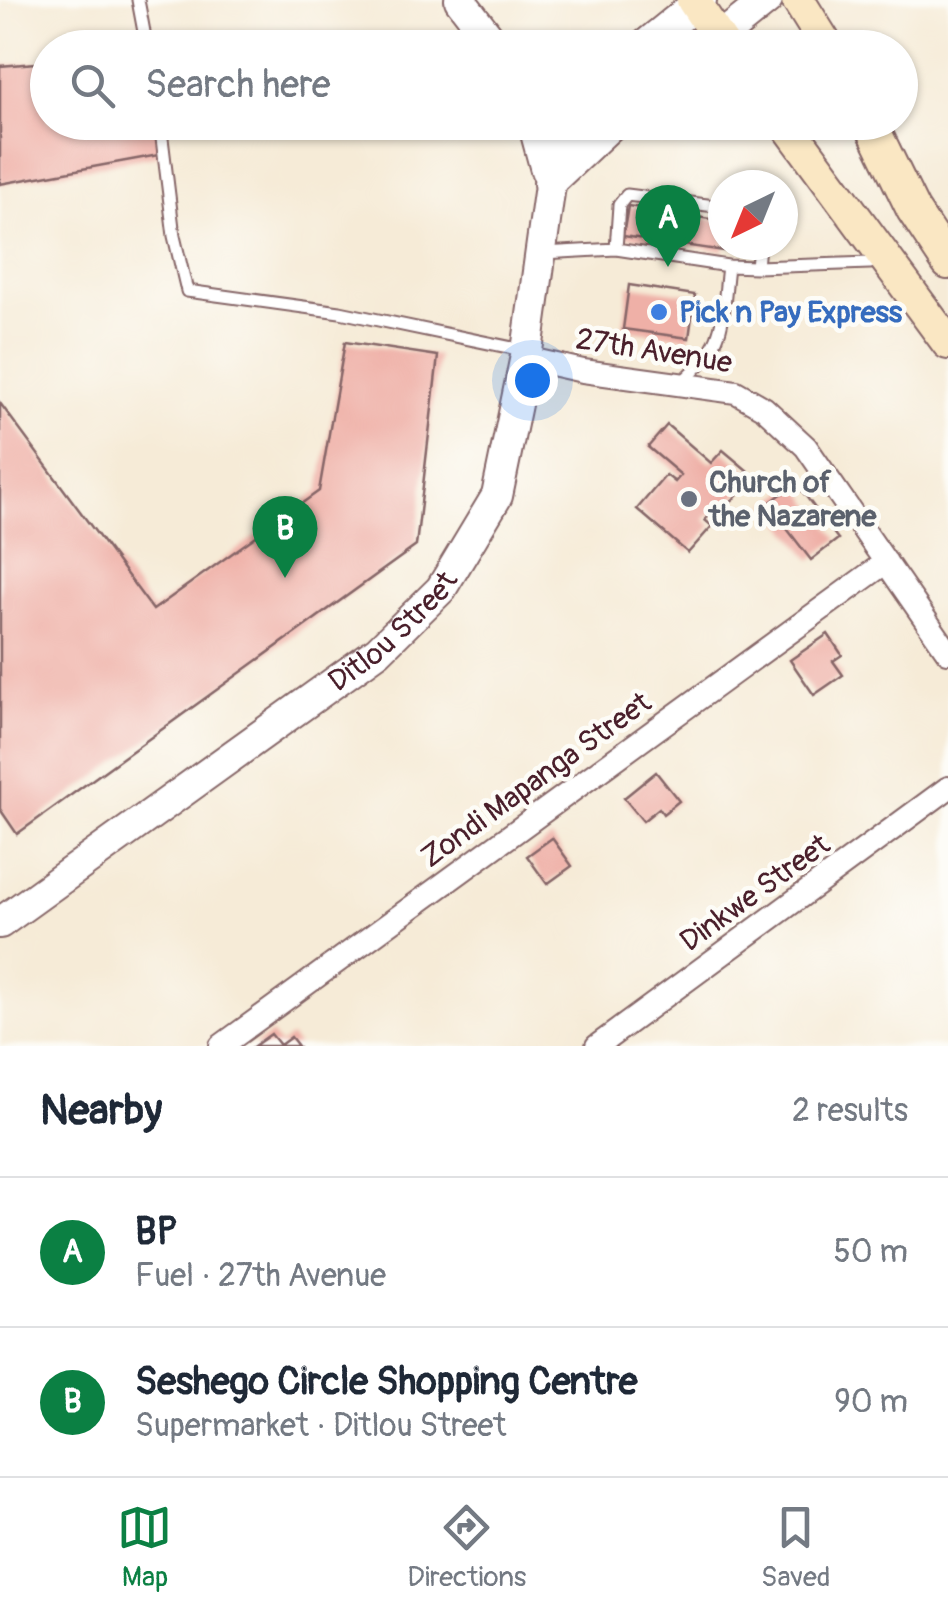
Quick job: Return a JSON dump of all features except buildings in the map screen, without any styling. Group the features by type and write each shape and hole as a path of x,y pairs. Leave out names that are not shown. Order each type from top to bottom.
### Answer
{"main road":[{"path":"798,0 817,30"},
{"path":"697,1 710,30"},
{"path":"798,140 948,344"},
{"path":"879,140 913,210 948,263"}],"street":[{"path":"460,0 482,30"},
{"path":"734,30 767,0"},
{"path":"663,30 697,1"},
{"path":"538,140 549,183 595,140"},
{"name":"Ditlou Street","path":"0,924 378,651 441,589 497,496 526,355 557,140"},
{"name":"27th Avenue","path":"526,355 583,371 736,392 764,408 806,447 948,652"},
{"name":"Zondi Mapanga Street","path":"221,1046 886,562"},
{"name":"Dinkwe Street","path":"597,1046 948,788"}],"lane":[{"path":"138,0 144,30"},
{"path":"162,140 174,236 187,291 340,312 526,355"},
{"path":"616,249 620,205 628,195 708,205"},
{"path":"539,253 616,249 757,267 870,263 886,258"},
{"path":"757,267 758,260"},
{"path":"680,384 714,351 728,266"}],"place":[{"name":"BP","path":"668,267"},
{"name":"Pick n Pay Express","path":"659,312"},
{"name":"Church of the Nazarene","path":"689,499"},
{"name":"Seshego Circle Shopping Centre","path":"285,578"}]}
